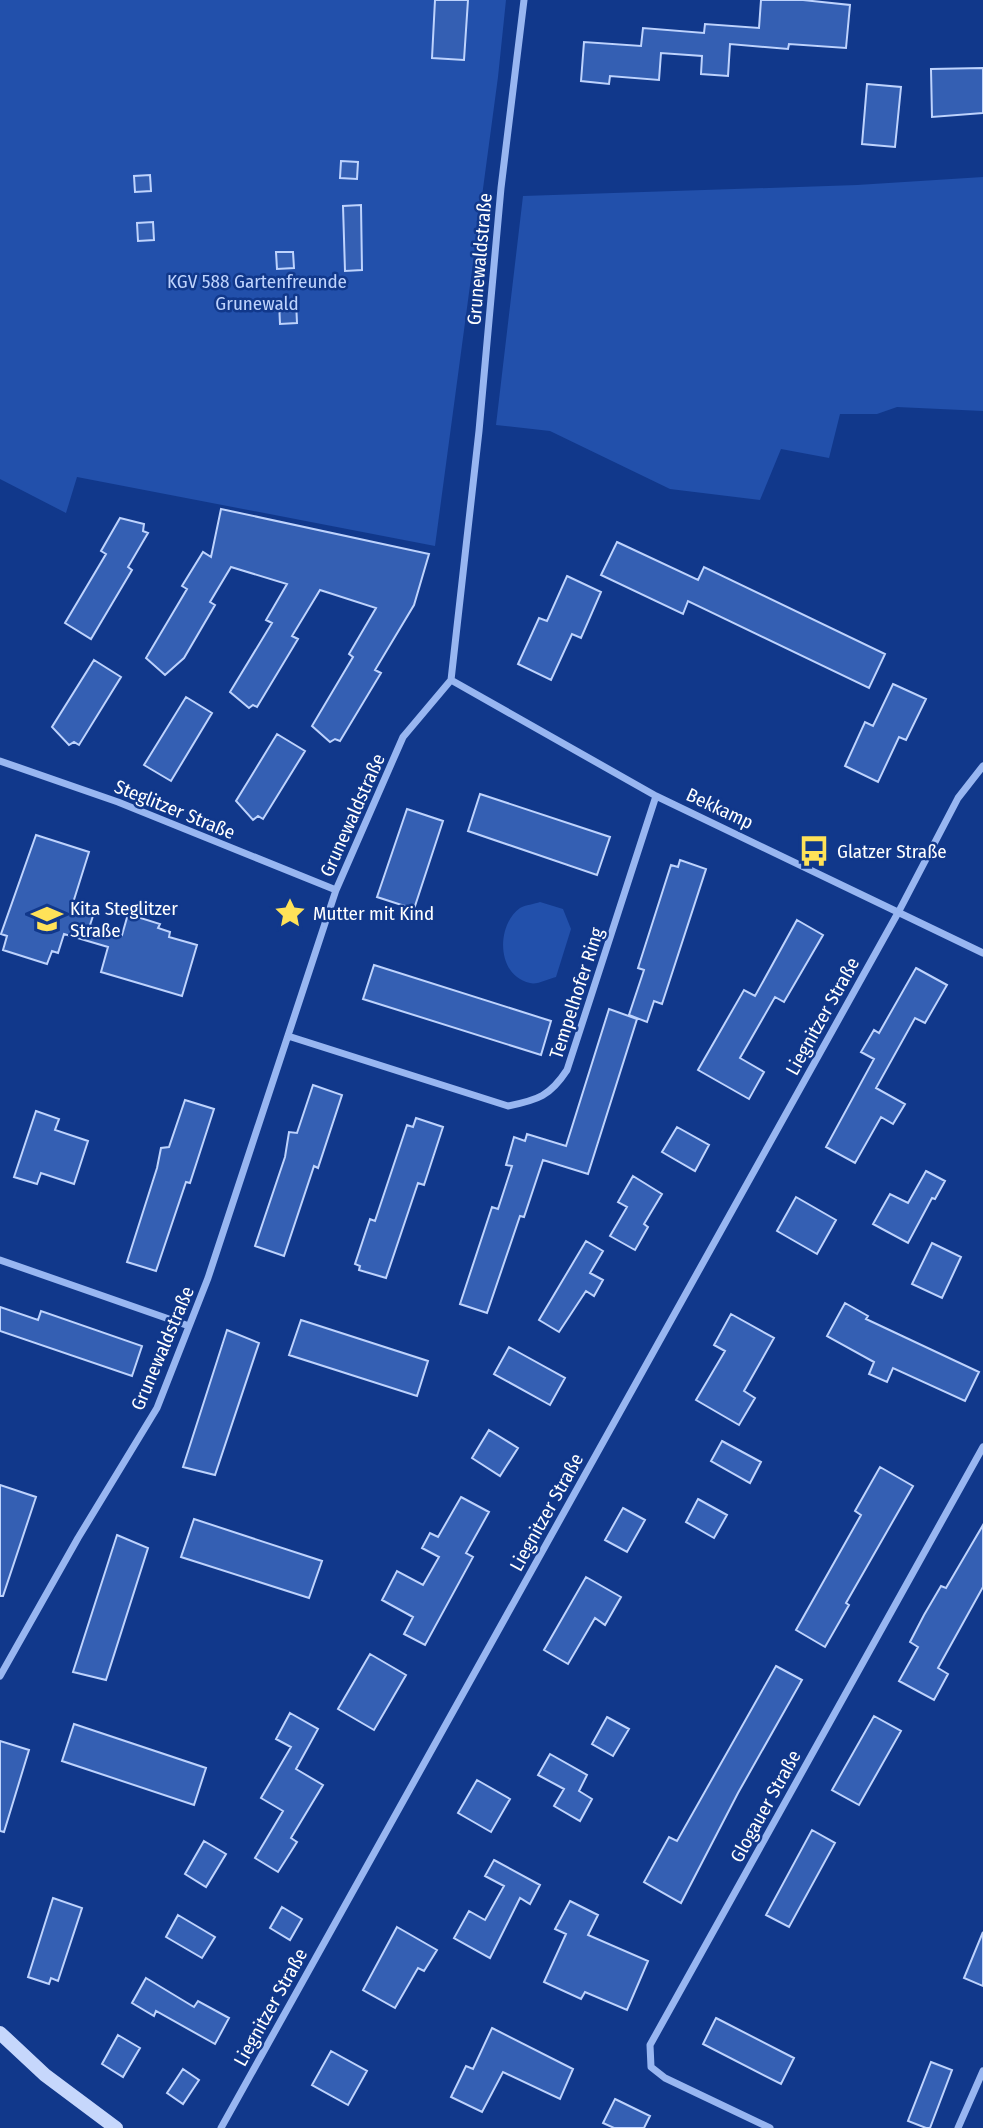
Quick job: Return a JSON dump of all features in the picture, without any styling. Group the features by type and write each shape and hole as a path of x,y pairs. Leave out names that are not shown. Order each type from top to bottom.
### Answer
{"street":[{"name":"Grunewaldstraße","path":"0,1676 78,1538 157,1408 208,1278 336,890 403,737 451,680 479,431 501,188 524,0"},
{"name":"Bekkamp","path":"451,680 656,796 983,953"},
{"name":"Steglitzer Straße","path":"0,761 118,802 336,890"},
{"path":"899,911 958,797 983,766"},
{"name":"Tempelhofer Ring","path":"288,1036 508,1106 536,1100 556,1087 568,1070 656,796"},
{"name":"Liegnitzer Straße","path":"221,2128 899,911"},
{"path":"0,1260 189,1326"},
{"name":"Glogauer Straße","path":"770,2128 665,2078 651,2067 650,2046 983,1447"},
{"path":"0,2033 45,2075 116,2128"},
{"path":"958,2128 983,2071"}],"green space":[{"name":"KGV 588 Gartenfreunde Grunewald","path":"0,0 506,0 435,546 77,477 66,513 0,479"},
{"path":"983,177 983,411 897,407 877,414 840,414 829,458 781,449 760,500 670,489 550,431 496,425 523,196 857,185"},
{"path":"540,902 563,909 571,929 556,977 530,983 511,971 503,949 504,937 512,916 520,908"}],"building":[{"path":"435,0 468,0 464,60 432,58"},
{"path":"761,0 803,0 850,5 846,48 789,44 788,49 730,44 728,76 701,74 702,56 661,53 659,80 610,76 609,84 581,81 584,42 641,46 643,28 704,33 705,24 759,28"},
{"path":"983,68 983,113 932,117 931,69"},
{"path":"867,84 901,87 895,147 862,144"},
{"path":"341,161 358,162 357,179 340,178"},
{"path":"150,175 151,191 135,192 134,176"},
{"path":"361,205 362,270 345,271 343,206"},
{"path":"153,222 154,240 138,241 137,223"},
{"path":"276,252 293,252 294,268 277,269"},
{"path":"279,301 296,301 297,323 280,324"},
{"path":"221,509 429,554 414,605 375,670 381,673 340,741 335,739 330,742 312,726 353,657 349,654 376,608 320,590 292,636 298,639 257,707 253,705 249,708 230,692 272,623 266,620 287,584 231,567 210,602 215,605 184,658 165,675 146,658 187,589 182,586 203,552 211,557"},
{"path":"120,518 144,524 143,531 148,533 128,567 132,570 91,639 65,623 106,554 101,551"},
{"path":"617,542 698,580 704,567 885,654 869,688 688,601 683,614 601,575"},
{"path":"567,576 601,592 581,638 572,634 551,680 518,664 539,618 547,621"},
{"path":"94,660 121,677 79,745 74,742 69,745 52,727"},
{"path":"893,684 926,699 906,740 899,737 878,782 845,766 865,722 873,726"},
{"path":"186,697 212,713 171,781 144,765"},
{"path":"277,734 305,751 263,819 258,816 253,820 236,801"},
{"path":"480,794 610,837 597,875 468,831"},
{"path":"407,809 443,821 414,909 377,897"},
{"path":"36,835 89,852 72,906 94,913 90,925 122,935 128,914 160,924 158,928 170,932 169,937 197,945 182,996 101,972 108,947 64,934 58,953 52,951 47,964 3,950 7,936 1,934"},
{"path":"680,860 706,869 662,1004 654,1001 647,1022 629,1015 644,970 638,968 671,865 678,867"},
{"path":"797,920 823,935 784,1002 775,997 740,1058 764,1072 749,1099 698,1070 744,990 755,996"},
{"path":"374,965 551,1021 541,1055 363,999"},
{"path":"916,968 947,985 925,1023 915,1018 876,1088 905,1104 893,1124 881,1117 855,1163 826,1147 874,1059 861,1052 874,1030 879,1033"},
{"path":"609,1009 637,1019 588,1174 543,1160 524,1217 520,1216 487,1313 460,1304 492,1207 498,1209 512,1166 506,1165 514,1137 525,1141 527,1134 566,1146"},
{"path":"313,1085 342,1095 318,1168 314,1166 284,1256 255,1246 285,1157 289,1132 297,1133"},
{"path":"185,1100 214,1109 190,1183 186,1182 156,1271 127,1262 161,1148 169,1147"},
{"path":"36,1111 59,1119 55,1130 88,1141 74,1184 41,1173 37,1184 14,1177"},
{"path":"416,1118 443,1127 424,1185 418,1183 386,1278 359,1270 360,1266 355,1264 370,1219 375,1221 407,1125 413,1127"},
{"path":"677,1127 709,1145 695,1171 662,1152"},
{"path":"926,1171 945,1181 935,1199 932,1198 908,1243 873,1224 890,1194 908,1203"},
{"path":"633,1176 662,1194 644,1224 648,1227 635,1250 610,1236 627,1207 618,1202"},
{"path":"796,1197 836,1220 817,1254 777,1231"},
{"path":"586,1241 603,1251 590,1273 603,1280 594,1296 586,1291 559,1332 539,1320"},
{"path":"932,1243 961,1257 942,1298 912,1284"},
{"path":"845,1303 868,1316 866,1319 979,1372 965,1401 893,1368 887,1382 869,1374 874,1362 827,1336"},
{"path":"0,1307 38,1320 41,1311 142,1346 132,1376 0,1331"},
{"path":"731,1314 774,1338 744,1391 755,1398 739,1425 696,1400 725,1351 714,1345"},
{"path":"301,1320 428,1361 417,1396 289,1355"},
{"path":"227,1330 259,1343 215,1475 183,1467"},
{"path":"509,1347 565,1378 550,1405 494,1374"},
{"path":"489,1430 518,1448 500,1476 472,1458"},
{"path":"722,1441 761,1462 750,1483 711,1461"},
{"path":"880,1467 913,1486 846,1603 849,1605 825,1647 796,1630 861,1515 855,1511"},
{"path":"0,1485 36,1497 3,1596 0,1596"},
{"path":"461,1497 489,1512 466,1553 473,1557 425,1645 404,1634 413,1617 382,1600 397,1571 423,1585 439,1557 422,1548 430,1533 438,1537"},
{"path":"698,1499 727,1515 714,1538 686,1522"},
{"path":"623,1508 645,1520 627,1552 605,1540"},
{"path":"194,1519 322,1561 309,1598 181,1557"},
{"path":"983,1525 983,1587 938,1668 948,1674 934,1700 899,1681 918,1647 910,1642 924,1615 941,1586 946,1588"},
{"path":"117,1535 148,1548 106,1680 73,1672"},
{"path":"586,1577 621,1597 605,1625 595,1618 568,1664 544,1650"},
{"path":"370,1654 406,1675 374,1730 338,1709"},
{"path":"776,1666 802,1680 738,1793 681,1903 644,1882 669,1837 677,1841"},
{"path":"290,1713 318,1729 296,1769 323,1785 291,1838 297,1842 278,1872 255,1858 283,1811 261,1798 291,1747 276,1739"},
{"path":"874,1716 901,1731 859,1805 832,1790"},
{"path":"607,1717 629,1729 613,1756 592,1744"},
{"path":"74,1724 206,1768 194,1805 62,1761"},
{"path":"0,1741 29,1750 4,1832 0,1831"},
{"path":"550,1754 587,1775 579,1791 592,1799 580,1821 554,1806 564,1789 538,1775"},
{"path":"477,1780 510,1799 491,1832 458,1813"},
{"path":"812,1830 835,1843 789,1927 766,1915"},
{"path":"204,1841 226,1854 206,1887 185,1874"},
{"path":"494,1860 540,1885 530,1904 520,1898 490,1958 454,1938 469,1911 485,1920 504,1886 485,1876"},
{"path":"53,1898 82,1908 58,1981 51,1978 49,1984 28,1977"},
{"path":"570,1901 598,1915 588,1935 648,1961 627,2010 585,1992 581,1999 544,1982 566,1934 555,1929"},
{"path":"282,1907 302,1919 290,1940 270,1928"},
{"path":"178,1915 215,1937 202,1958 166,1937"},
{"path":"397,1927 437,1950 424,1971 418,1968 395,2008 363,1990"},
{"path":"983,1932 983,1986 964,1978"},
{"path":"146,1978 194,2007 198,2001 229,2018 215,2044 156,2011 154,2016 132,2003"},
{"path":"716,2018 794,2058 781,2084 703,2044"},
{"path":"492,2028 573,2069 560,2099 503,2072 482,2112 451,2097 466,2066 473,2069"},
{"path":"118,2035 140,2048 123,2077 102,2064"},
{"path":"331,2051 367,2071 348,2105 312,2085"},
{"path":"931,2062 952,2070 930,2128 926,2128 908,2121"},
{"path":"183,2069 199,2080 183,2104 167,2093"},
{"path":"615,2099 650,2116 644,2128 614,2128 603,2123"}],"place":[{"name":"Glatzer Straße","path":"814,851"},
{"name":"Mutter mit Kind","path":"290,913"},
{"name":"Kita Steglitzer Straße","path":"47,919"}]}
